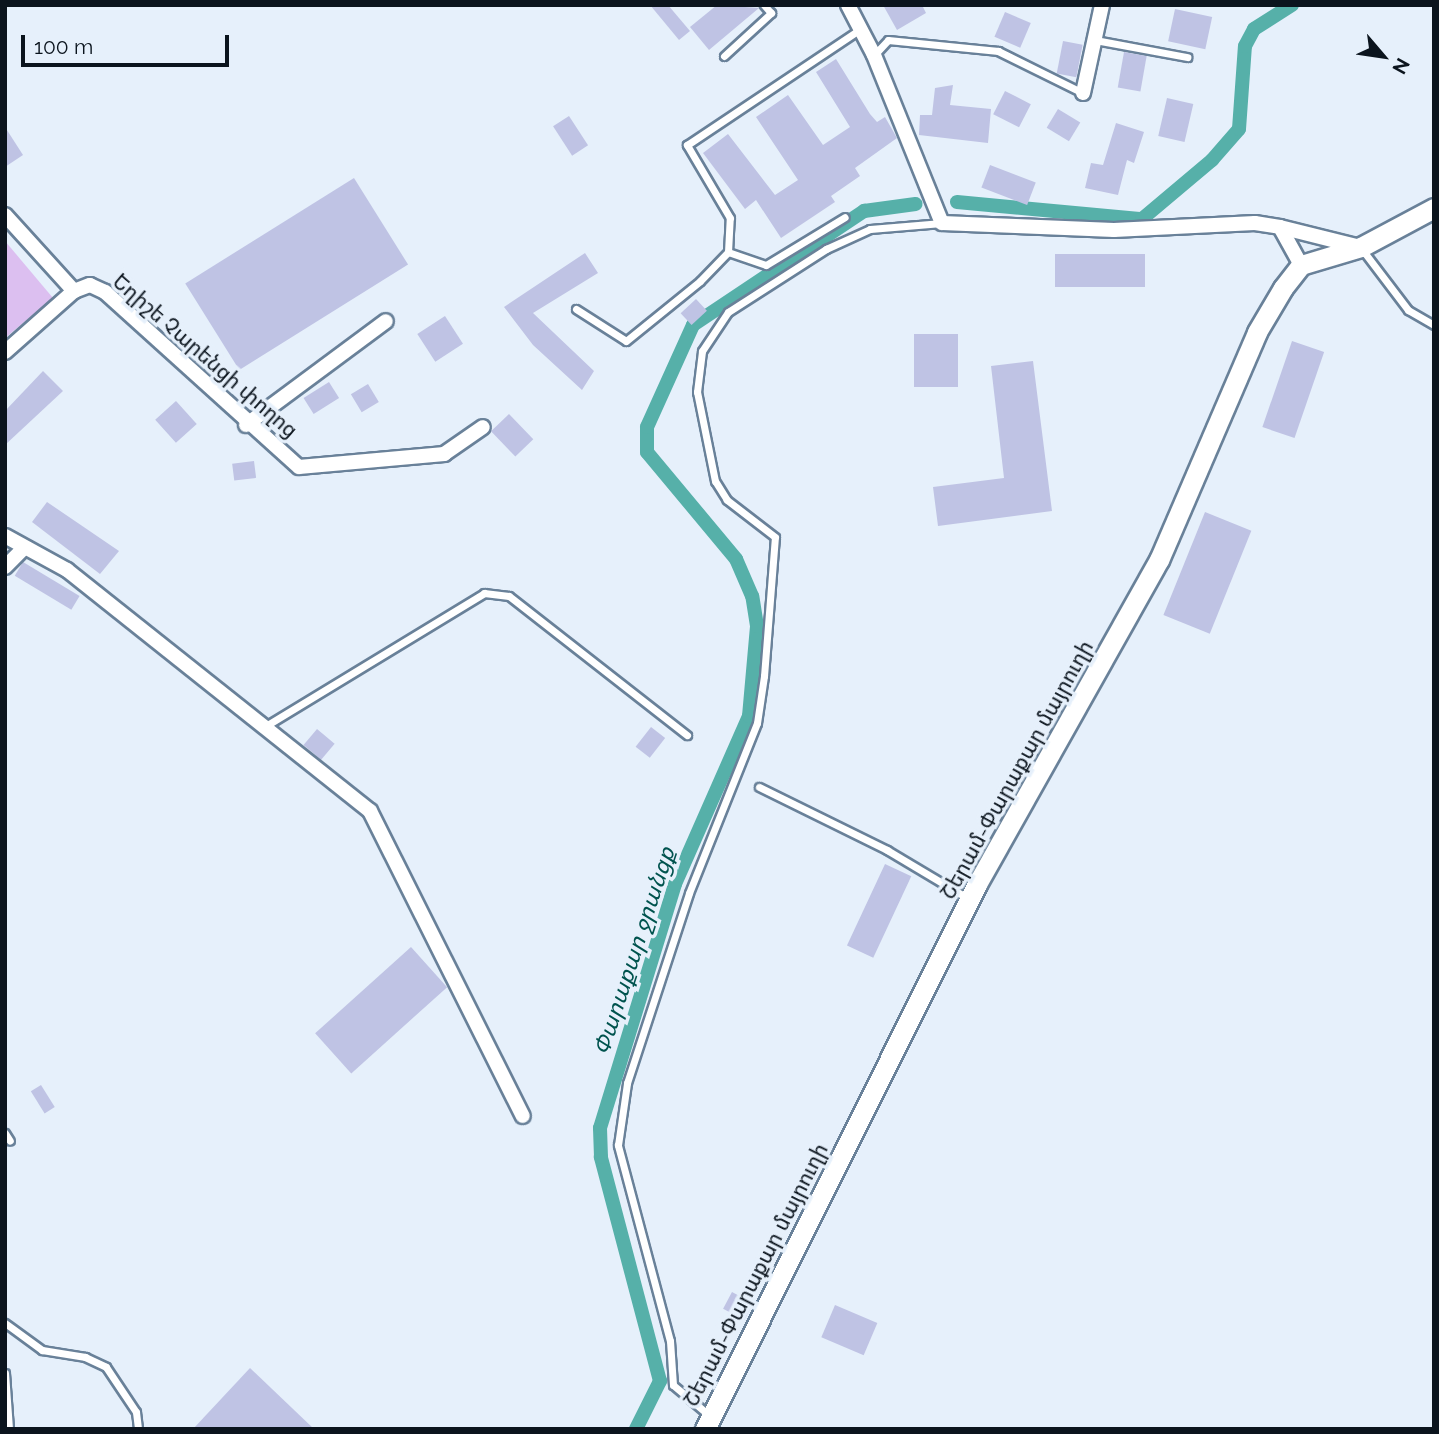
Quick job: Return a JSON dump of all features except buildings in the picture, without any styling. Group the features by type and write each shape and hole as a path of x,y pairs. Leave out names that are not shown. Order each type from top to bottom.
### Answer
{"street":[{"path":"848,5 874,55 942,223 1114,230 1255,223 1361,247"},
{"path":"1083,93 1102,5"},
{"path":"1280,228 1301,265 1361,247 1434,208"},
{"path":"5,215 74,291 5,352"},
{"name":"Շերամ-Փարաքար մայրուղի","path":"708,1422 969,900 1159,560 1257,332 1301,265"},
{"name":"Եղիշե Չարենցի փողոց","path":"74,291 90,285 105,292 246,425 299,467 444,454 483,427"},
{"path":"246,425 386,321"},
{"path":"5,536 67,570 370,811 523,1116"},
{"path":"5,567 24,548"}],"lane":[{"path":"724,56 771,13 764,5"},
{"path":"576,309 626,341 728,252 730,218 687,145 860,29"},
{"path":"874,55 888,40 998,51 1083,93"},
{"path":"1095,40 1187,57"},
{"path":"728,252 766,265 845,217"},
{"path":"708,1422 673,1385 670,1341 618,1145 627,1083 690,893 757,723 764,676 775,537 727,500 715,481 697,392 702,351 728,312 826,249 870,229 942,223"},
{"path":"1361,247 1408,310 1434,325"},
{"path":"264,727 484,593 509,596 687,734"},
{"path":"759,787 898,856 969,900"},
{"path":"5,1323 42,1350 85,1357 106,1367 136,1412 138,1429"},
{"path":"5,1373 9,1429"}],"shaded area":[{"path":"5,241 53,298 5,338"}],"waterway":[{"name":"Փարաքար ջրանցք","path":"957,202 1142,219 1212,160 1239,129 1245,46 1254,29 1292,5"},
{"name":"Փարաքար ջրանցք","path":"636,1429 660,1381 601,1157 600,1128 675,884 749,716 757,626 752,596 736,559 647,452 647,427 693,325 864,211 916,204"}]}
